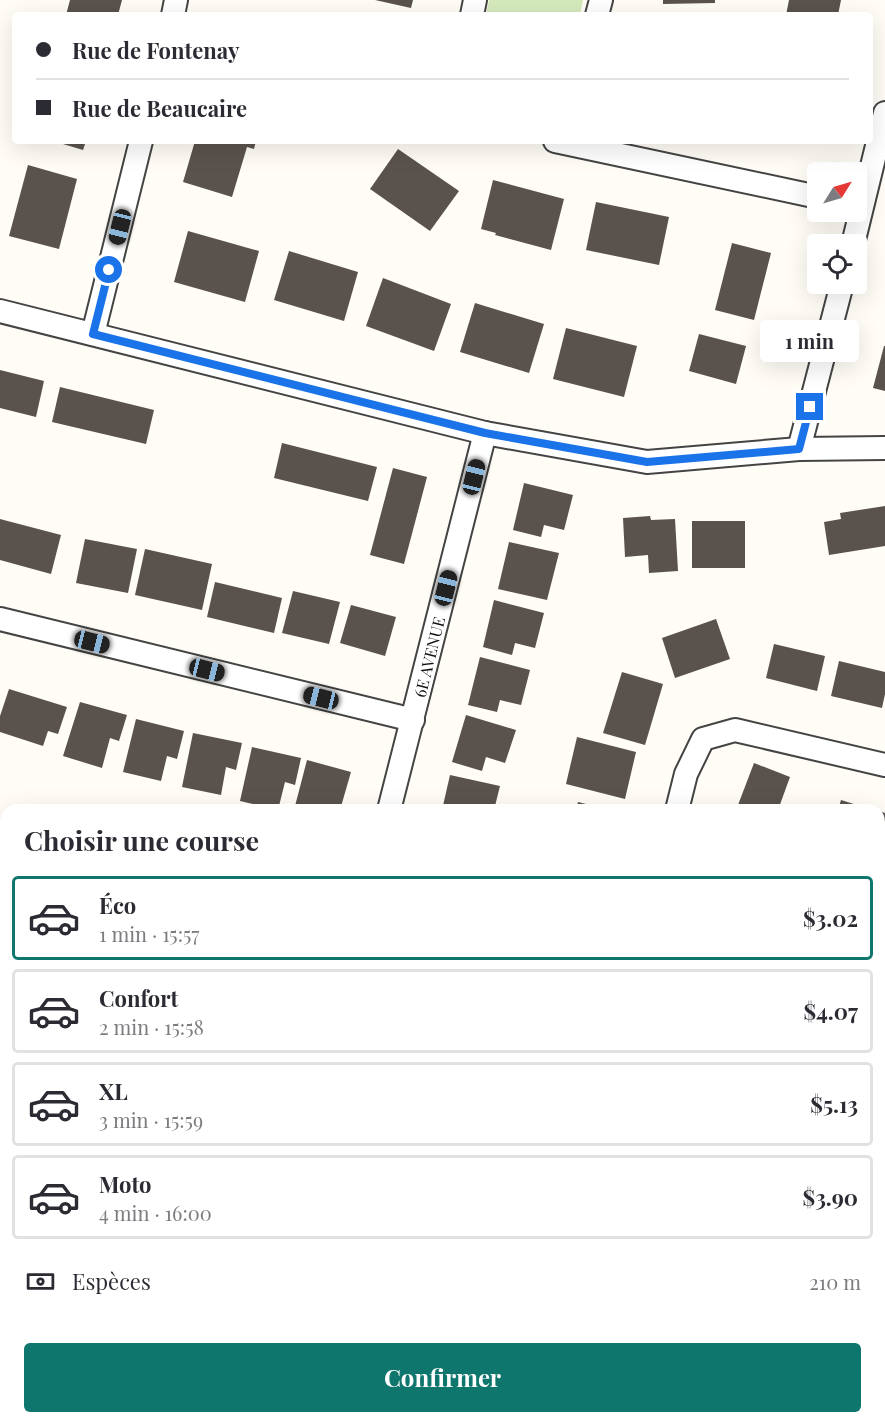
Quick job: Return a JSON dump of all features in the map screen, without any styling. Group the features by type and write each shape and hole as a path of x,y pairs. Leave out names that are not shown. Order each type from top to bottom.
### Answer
{"street":[{"path":"867,180 885,113"},
{"path":"93,334 140,144"},
{"path":"568,144 807,195"},
{"path":"799,449 839,294"},
{"path":"0,311 485,433 647,462 799,449 885,448"},
{"name":"6E AVENUE","path":"391,804 485,433"},
{"path":"0,619 413,720"},
{"path":"678,804 686,774 703,739 735,730 885,765"}],"green space":[{"path":"489,0 583,0 581,12 487,12"}],"building":[{"path":"70,0 122,0 119,12 67,12"},
{"path":"375,0 413,0 411,8"},
{"path":"663,0 715,0 715,3 663,4"},
{"path":"789,0 841,0 839,12 787,12"},
{"path":"63,144 85,144 83,150"},
{"path":"194,144 255,144 254,149 247,147 232,197 183,182"},
{"path":"398,149 459,191 430,231 370,189"},
{"path":"28,165 77,179 59,249 9,236"},
{"path":"493,180 564,199 551,250 481,229"},
{"path":"596,202 669,217 659,265 586,250"},
{"path":"188,231 259,251 245,302 174,282"},
{"path":"732,243 771,253 754,320 715,310"},
{"path":"289,251 358,272 344,321 274,300"},
{"path":"383,278 451,304 434,351 366,326"},
{"path":"475,303 544,324 529,373 460,352"},
{"path":"566,328 637,346 624,397 553,379"},
{"path":"699,334 746,346 736,384 689,371"},
{"path":"885,346 885,391 873,388"},
{"path":"0,370 44,381 36,417 0,408"},
{"path":"60,387 154,410 146,444 52,422"},
{"path":"282,443 377,467 368,501 274,478"},
{"path":"393,468 427,477 404,564 370,555"},
{"path":"524,483 573,495 564,530 544,525 541,537 513,530"},
{"path":"885,506 885,546 829,555 824,522 841,519 840,513"},
{"path":"650,516 651,520 675,519 678,571 649,573 648,555 625,557 623,518"},
{"path":"0,519 61,535 51,574 0,560"},
{"path":"692,521 745,521 745,568 692,568"},
{"path":"85,539 137,549 128,593 76,583"},
{"path":"509,542 559,553 547,600 498,589"},
{"path":"145,549 212,564 202,610 135,595"},
{"path":"215,582 282,598 274,633 207,617"},
{"path":"293,591 340,602 329,644 282,633"},
{"path":"494,600 544,613 535,648 515,643 512,655 483,647"},
{"path":"351,605 396,617 385,656 340,643"},
{"path":"716,619 730,659 675,678 662,638"},
{"path":"774,644 825,656 817,691 766,678"},
{"path":"480,657 530,670 521,705 500,700 497,712 468,705"},
{"path":"839,661 885,672 885,694 882,708 831,696"},
{"path":"622,672 663,684 645,745 603,733"},
{"path":"9,689 67,707 58,734 48,731 43,746 0,732 0,716"},
{"path":"80,702 127,715 119,741 110,738 102,768 63,756"},
{"path":"466,715 516,730 505,763 486,757 482,771 452,762"},
{"path":"136,719 184,731 177,759 167,756 161,781 123,772"},
{"path":"193,733 242,743 236,770 226,767 221,795 182,787"},
{"path":"577,737 636,752 625,799 566,784"},
{"path":"252,747 301,758 295,785 285,782 280,804 253,804 240,801"},
{"path":"307,760 351,772 342,804 296,804"},
{"path":"754,763 790,777 780,804 738,804"},
{"path":"450,775 500,786 496,804 443,804"},
{"path":"841,800 854,804 840,804"}],"route":[{"path":"109,270 93,334 485,433 647,462 799,449 810,407"}]}
